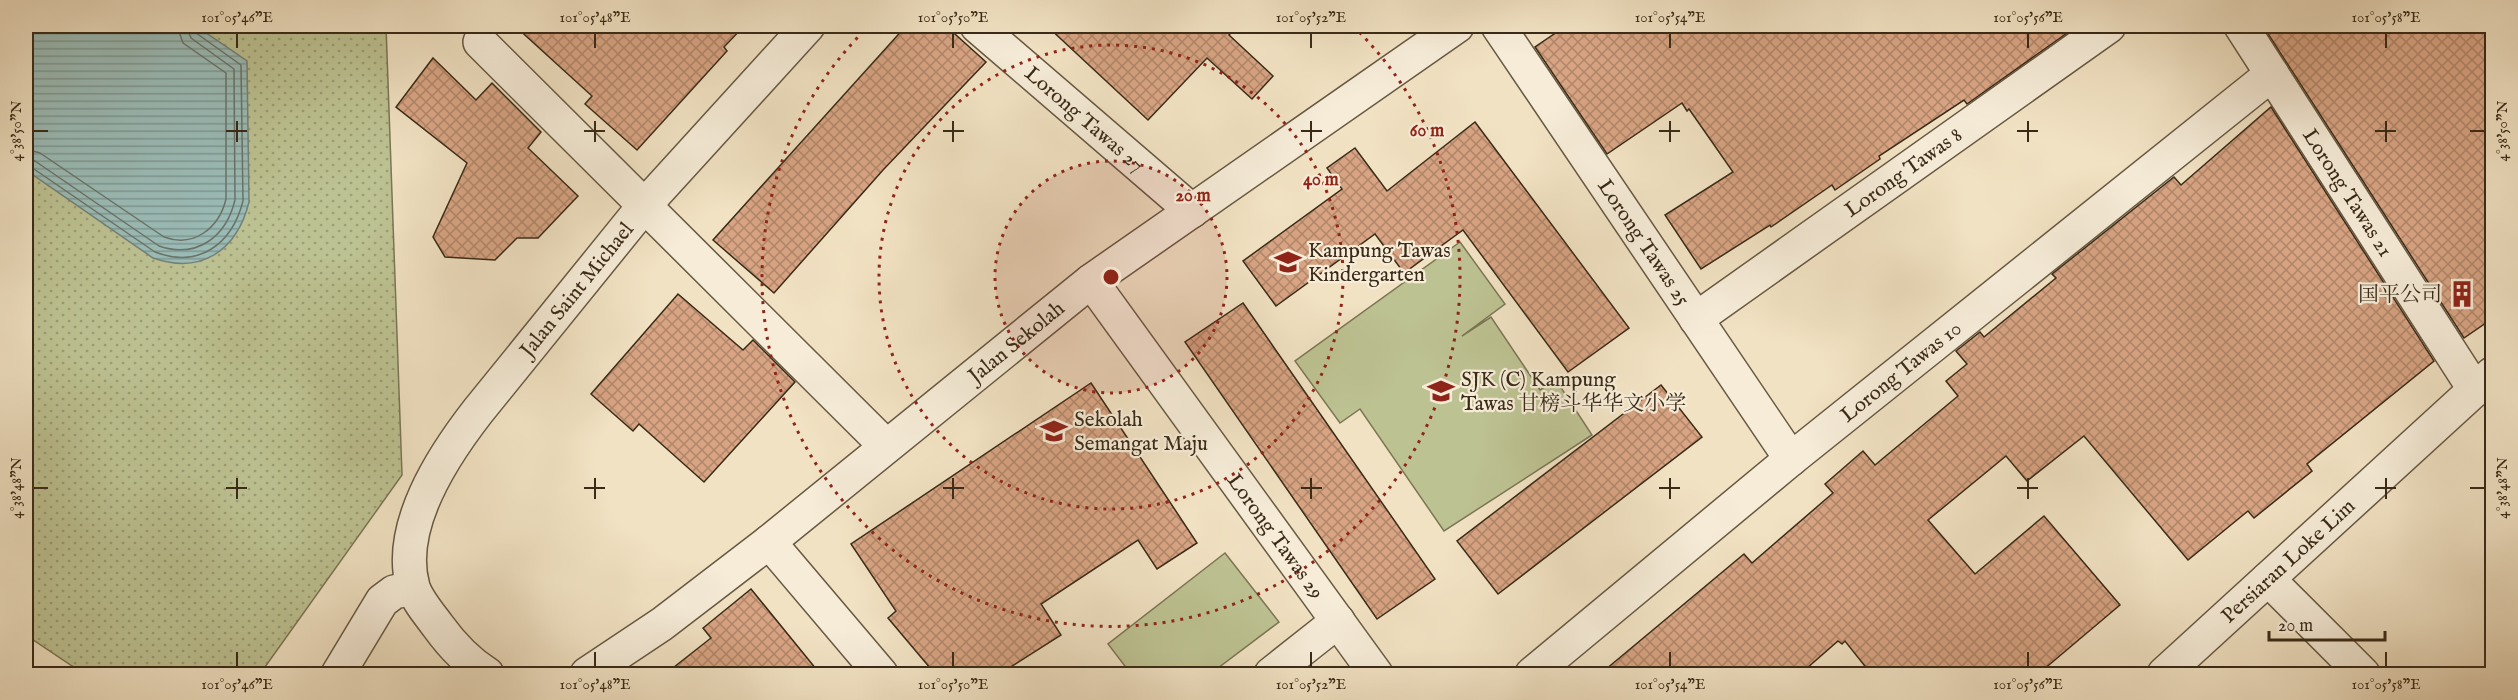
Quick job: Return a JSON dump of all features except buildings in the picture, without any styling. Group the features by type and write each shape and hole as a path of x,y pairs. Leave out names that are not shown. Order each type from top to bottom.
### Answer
{"street":[{"name":"Jalan Saint Michael","path":"404,590 411,563 417,516 448,454 478,411 644,206 808,26"},
{"name":"Lorong Tawas 27","path":"977,26 1192,211"},
{"name":"Jalan Sekolah","path":"586,675 662,624 769,542 1091,281 1457,26"},
{"name":"Lorong Tawas 25","path":"1498,26 1791,459"},
{"name":"Lorong Tawas 8","path":"1696,319 2109,26"},
{"name":"Lorong Tawas 21","path":"2241,26 2484,382"},
{"path":"480,42 886,447"},
{"name":"Lorong Tawas 10","path":"1532,675 1791,459 2272,74"},
{"name":"Lorong Tawas 29","path":"1091,281 1376,675"},
{"name":"Persiaran Loke Lim","path":"2164,675 2484,382"},
{"path":"769,542 881,675"},
{"path":"2268,579 2363,675"},
{"path":"338,675 382,601 404,590 450,642 487,675"},
{"path":"1271,675 1338,621"}],"green space":[{"path":"26,26 386,26 402,475 260,674 84,674 26,635"},
{"path":"1460,242 1505,304 1462,336 1491,317 1540,390 1556,380 1592,435 1444,531 1360,409 1340,423 1295,361"},
{"path":"1225,553 1279,622 1210,674 1131,674 1108,644"}],"water":[{"path":"26,26 196,26 247,61 249,202 236,233 226,245 215,254 202,260 187,263 153,258 26,170"}],"place":[{"name":"Kampung Tawas Kindergarten","path":"1288,262"},
{"name":"国平公司","path":"2462,294"},
{"name":"SJK (C) Kampung Tawas 甘榜斗华华文小学","path":"1441,391"},
{"name":"Sekolah Semangat Maju","path":"1054,431"}]}
